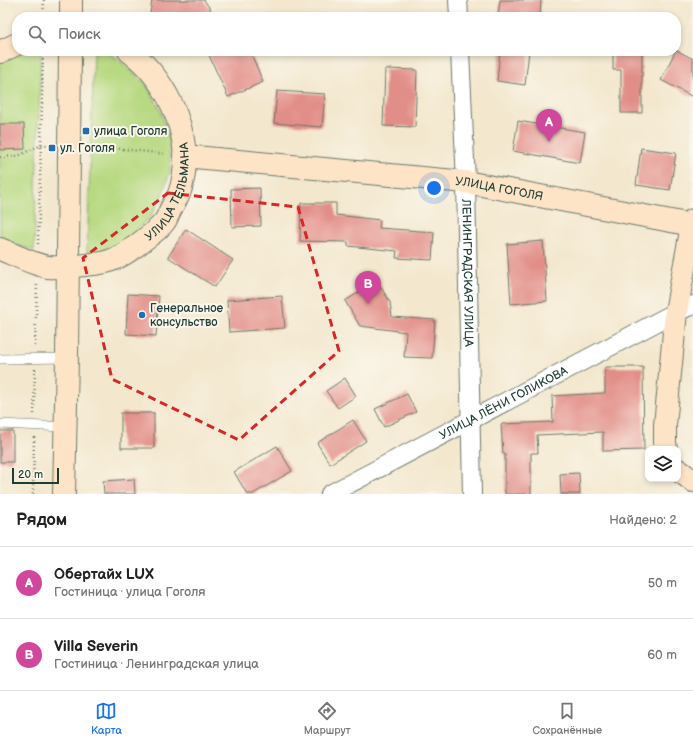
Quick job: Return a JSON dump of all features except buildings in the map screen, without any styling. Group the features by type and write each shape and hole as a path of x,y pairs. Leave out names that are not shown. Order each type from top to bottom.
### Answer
{"street":[{"path":"71,12 72,0"},
{"path":"458,0 459,12"},
{"path":"0,52 12,46"},
{"path":"64,494 70,56"},
{"name":"УЛИЦА ТЕЛЬМАНА","path":"0,249 28,261 48,267 108,262 138,245 165,221 179,194 184,172 182,133 164,90 147,67 135,56"},
{"name":"ЛЕНИНГРАДСКАЯ УЛИЦА","path":"460,56 466,182 472,494"},
{"name":"УЛИЦА ГОГОЛЯ","path":"184,156 466,182 692,222"},
{"path":"666,446 665,425 684,308 692,222"},
{"name":"УЛИЦА ЛЁНИ ГОЛИКОВА","path":"330,494 684,308"},
{"path":"681,472 693,481"}],"lane":[{"path":"0,359 67,358"},
{"path":"0,424 66,427"}],"path":[{"path":"43,12 44,0"},
{"path":"0,157 18,156 41,145"},
{"path":"86,145 184,156"}],"highlighted area":[{"path":"168,193 298,207 339,351 239,440 112,379 83,258"}],"green space":[{"path":"12,53 12,56 41,56 34,250 11,244 0,235 0,59"},
{"path":"94,56 113,56 146,84 160,109 169,137 170,172 163,193 151,216 123,243 102,251 87,253"}],"place":[{"name":"улица Гоголя","path":"86,131"},
{"name":"Обертайх LUX","path":"549,142"},
{"name":"ул. Гоголя","path":"52,148"},
{"name":"Villa Severin","path":"368,304"},
{"name":"Генеральное консульство","path":"142,315"}]}
